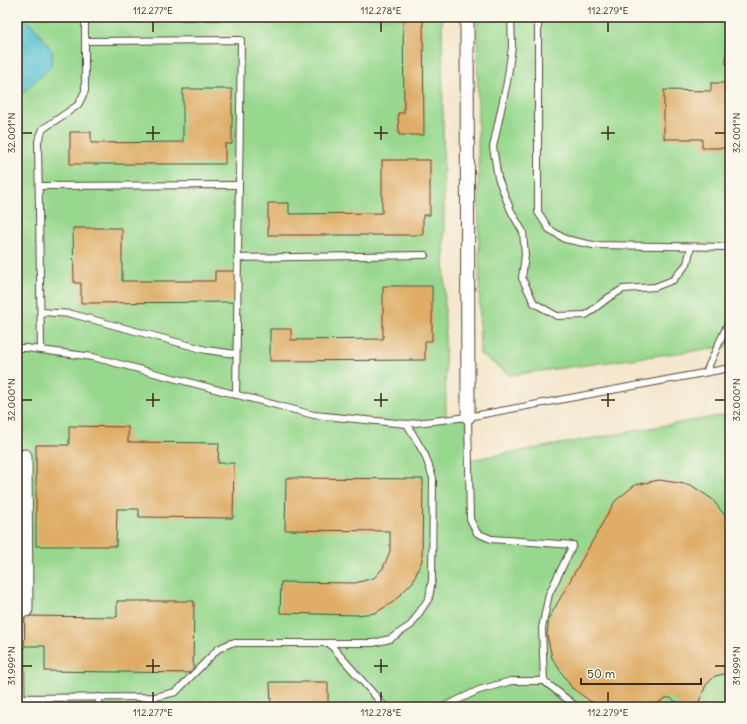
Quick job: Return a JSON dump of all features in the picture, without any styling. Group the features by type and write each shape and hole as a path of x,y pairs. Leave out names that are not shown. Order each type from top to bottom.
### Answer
{"street":[{"path":"467,17 468,417"},
{"path":"18,707 17,610 26,610 25,456"}],"lane":[{"path":"41,350 38,141 43,129 78,105 85,91 85,17"},
{"path":"511,17 512,47 507,82 493,147 498,178 523,232 525,254 522,278 534,303 557,316 586,315 608,298 623,289 655,287 673,280 687,264 691,246"},
{"path":"538,17 538,212 549,229 565,239 593,245 730,247"},
{"path":"85,41 241,40 236,395"},
{"path":"39,186 239,185"},
{"path":"238,258 425,255"},
{"path":"41,312 72,314 206,350 236,354"},
{"path":"706,372 730,319"},
{"path":"17,348 93,357 314,415 407,424 468,417 730,368"},
{"path":"468,417 470,519 477,533 491,539 573,545 549,594 542,628 544,681"},
{"path":"18,698 155,697 176,692 218,649 231,643 373,643 390,639 411,625 429,598 432,580 433,478 425,455 407,424"},
{"path":"329,643 385,707"},
{"path":"443,707 480,690 511,681 544,681 577,707"},
{"path":"99,697 99,707"}],"green space":[{"path":"17,17 442,17 446,419 468,417 469,460 730,414 730,707 17,707"},
{"path":"477,17 730,17 730,346 510,375 480,354"}],"water":[{"path":"17,17 22,18 33,26 53,53 51,67 27,88 17,100"}],"building":[{"path":"122,17 277,17 277,20 122,20"},
{"path":"403,17 423,17 424,135 399,135 398,113 404,113"},
{"path":"727,17 730,17 730,64 726,64"},
{"path":"711,83 730,83 730,148 702,148 702,139 664,139 664,90 711,91"},
{"path":"183,89 232,89 232,144 225,144 225,164 70,164 70,132 91,132 91,143 183,142"},
{"path":"382,160 430,160 430,215 423,215 423,235 268,235 268,203 289,203 289,214 382,213"},
{"path":"73,228 122,228 122,281 215,281 215,271 236,271 236,302 81,303 81,283 74,283"},
{"path":"383,286 432,286 432,341 425,341 425,360 270,361 270,329 291,329 291,340 383,339"},
{"path":"69,426 128,427 128,442 219,443 218,463 234,463 233,518 139,517 139,509 117,509 116,546 36,546 36,445 69,445"},
{"path":"286,478 423,479 422,560 413,582 392,603 375,613 357,615 280,613 281,582 355,583 374,578 383,568 390,551 390,531 285,530"},
{"path":"659,480 691,485 712,499 730,522 730,678 724,674 715,676 706,685 698,704 699,707 683,707 671,698 666,698 659,702 657,707 604,707 590,701 572,688 552,658 547,635 549,618 615,501 635,485"},
{"path":"117,601 194,601 193,673 45,671 45,646 24,646 25,616 117,617"},
{"path":"270,682 328,682 328,707 188,707 188,705 271,704"}]}
